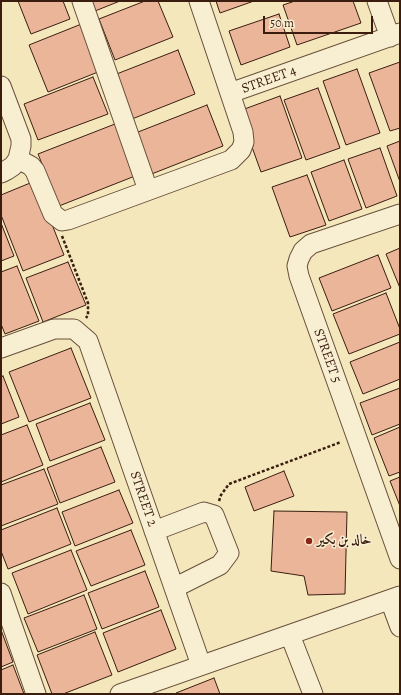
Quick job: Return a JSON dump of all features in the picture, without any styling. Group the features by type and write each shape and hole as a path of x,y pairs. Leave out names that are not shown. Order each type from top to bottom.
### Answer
{"street":[{"path":"82,1 148,190"},
{"name":"STREET 4","path":"199,1 230,93 395,35"},
{"path":"377,1 395,35"},
{"path":"1,86 21,139 18,159 7,170 1,173"},
{"path":"18,159 31,166 35,171 53,214 62,221 68,220 231,160 241,150 244,142 243,132 230,93"},
{"name":"STREET 5","path":"400,214 311,244 303,251 297,266 299,276 400,559"},
{"path":"1,348 54,329 74,329"},
{"name":"STREET 2","path":"74,329 88,341 201,665"},
{"path":"154,531 204,512 214,515 229,553 220,565 174,588"},
{"path":"1,593 36,694"},
{"path":"120,694 395,598 400,627"},
{"path":"290,635 313,694"}],"path":[{"path":"62,221 60,230 88,303 88,315 74,329"},
{"path":"214,515 221,495 229,484 356,436"}],"building":[{"path":"18,1 63,1 70,19 31,34"},
{"path":"91,1 120,1 95,11"},
{"path":"145,1 158,1 173,37 115,60 99,19"},
{"path":"216,1 254,1 220,13"},
{"path":"295,1 353,1 361,23 297,45 283,5"},
{"path":"279,14 290,47 241,65 229,31"},
{"path":"84,23 103,70 48,92 29,45"},
{"path":"178,50 195,94 132,119 114,75"},
{"path":"400,62 400,128 390,131 369,73"},
{"path":"357,69 380,133 346,145 323,81"},
{"path":"93,77 108,114 38,140 24,104"},
{"path":"318,88 340,148 306,160 284,100"},
{"path":"280,96 302,158 261,172 239,111"},
{"path":"207,105 223,146 149,175 133,134"},
{"path":"115,124 135,176 59,206 38,154"},
{"path":"400,141 400,182 387,146"},
{"path":"380,148 397,196 366,208 348,159"},
{"path":"344,160 362,209 329,221 311,172"},
{"path":"307,175 326,225 290,237 272,187"},
{"path":"35,181 64,255 23,271 1,215 1,195"},
{"path":"1,223 14,256 1,261"},
{"path":"400,248 400,288 386,254"},
{"path":"378,255 391,288 332,311 319,278"},
{"path":"68,262 86,305 43,322 26,278"},
{"path":"17,266 39,321 5,334 1,324 1,272"},
{"path":"386,293 400,329 400,334 349,354 333,314"},
{"path":"400,342 400,379 363,394 350,362"},
{"path":"71,348 91,398 29,422 9,372"},
{"path":"3,376 19,417 1,424 1,377"},
{"path":"400,388 400,424 372,435 360,403"},
{"path":"90,403 105,440 50,461 36,424"},
{"path":"27,425 43,465 1,482 1,435"},
{"path":"400,427 400,472 389,476 374,438"},
{"path":"101,447 115,482 60,503 47,468"},
{"path":"44,469 58,504 1,526 1,485"},
{"path":"284,471 294,496 254,511 245,487"},
{"path":"400,477 400,506 390,481"},
{"path":"119,490 133,523 75,546 62,512"},
{"path":"57,508 71,544 8,569 1,551 1,530"},
{"name":"خالد بن بكير","path":"274,511 347,512 345,594 308,595 304,576 271,571"},
{"path":"131,530 145,565 91,586 76,551"},
{"path":"71,550 87,590 28,614 12,573"},
{"path":"145,571 159,607 102,629 88,593"},
{"path":"84,595 97,629 38,652 24,618"},
{"path":"161,610 176,649 118,672 103,633"},
{"path":"1,630 13,662 1,667"},
{"path":"95,632 112,675 63,694 52,694 37,655"},
{"path":"13,665 24,694 1,694 1,670"},
{"path":"214,678 220,694 176,694 176,693"}],"place":[{"name":"خالد بن بكير","path":"309,541"}]}
